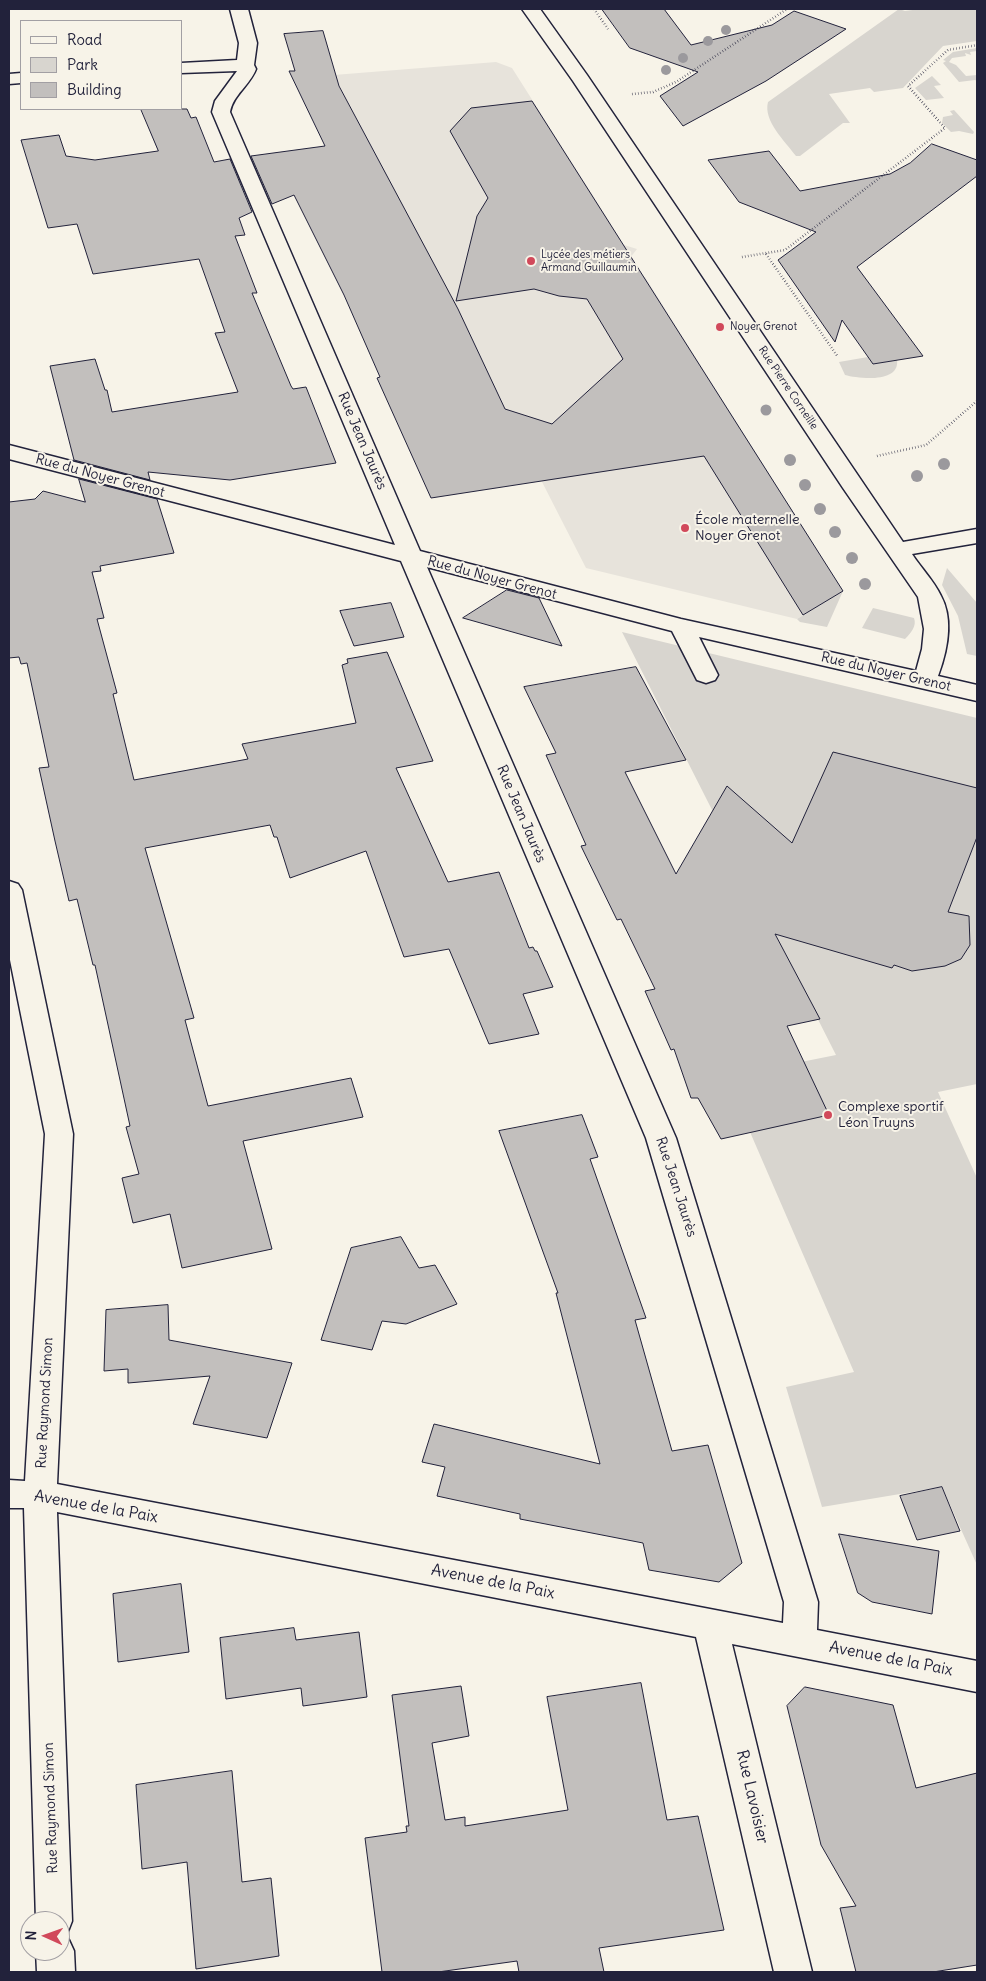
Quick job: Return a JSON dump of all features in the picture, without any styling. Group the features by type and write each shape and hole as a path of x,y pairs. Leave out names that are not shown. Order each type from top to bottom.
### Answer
{"street":[{"name":"Rue Jean Jaurès","path":"239,9 248,47 245,74 223,103 221,112 661,1138 801,1602 800,1641"},
{"name":"Rue Pierre Corneille","path":"530,9 581,79 930,597 935,613 937,641 925,680"},
{"path":"182,68 245,65"},
{"name":"Rue du Noyer Grenot","path":"9,452 681,626 977,693"},
{"path":"897,550 977,536"},
{"path":"681,626 706,675"},
{"name":"Rue Raymond Simon","path":"9,890 59,1134 24,1494 53,1911"},
{"name":"Avenue de la Paix","path":"24,1494 112,1508 977,1676"},
{"name":"Rue Lavoisier","path":"710,1623 793,1972"}],"path":[{"path":"594,9 608,29"},
{"path":"626,95 653,92 676,82 787,9"},
{"path":"738,257 785,250 945,128 908,86 948,50 977,45"},
{"path":"766,254 838,357"},
{"path":"871,456 926,446 977,401"}],"shaded area":[{"name":"Lycée des métiers Armand Guillaumin","path":"496,62 512,68 611,224 609,225 621,244 637,249 630,258 641,277 645,277 843,591 797,619 586,568 334,75"}],"green space":[{"path":"899,9 905,11 920,9 977,9 977,41 943,46 903,88 874,92 870,88 829,94 850,123 843,123 800,156 796,156 772,123 767,109 768,102"},
{"path":"977,48 977,51 970,52 971,55 965,53 966,56 952,58 949,62 956,65 966,76 977,75 977,81 959,82 943,63 946,61 943,60 953,52"},
{"path":"932,76 941,85 934,86 944,98 926,100 915,88"},
{"path":"954,110 974,132 973,134 959,131 951,132 942,123 943,117 953,115 950,111"},
{"path":"868,357 873,364 897,360 896,367 892,373 886,376 860,378 845,375 839,362"},
{"path":"947,568 977,603 977,656 967,654 958,616 942,585"},
{"path":"843,591 827,627 800,622 797,619"},
{"path":"873,608 914,618 915,624 913,629 905,639 862,628"},
{"name":"Complexe sportif Léon Truyns","path":"622,632 977,718 977,1084 938,1092 977,1178 977,1565 942,1487 822,1507 786,1387 854,1372 750,1132 721,1139 698,1098 691,1098 686,1085 836,1055"}],"building":[{"path":"602,9 664,9 691,45 772,25 794,11 846,29 766,81 683,126 660,96 698,72 630,48"},
{"path":"323,31 339,86 458,309 505,409 552,424 623,359 587,299 559,296 534,289 456,301 477,216 488,198 450,131 471,108 532,101 843,591 803,615 704,456 431,498 377,378 380,377 344,295 294,195 272,204 251,156 325,146 289,71 295,71 284,34"},
{"path":"187,109 191,118 196,117 214,162 230,159 252,212 239,218 245,235 235,236 257,293 252,293 291,386 293,389 306,387 336,463 230,480 148,472 150,480 74,460 50,366 95,359 105,390 107,390 112,412 238,392 215,333 225,332 199,259 93,274 77,224 48,228 21,140 59,135 66,156 95,160 158,151 141,110"},
{"path":"932,144 977,160 977,176 857,267 923,356 873,364 842,320 835,342 778,260 816,232 739,202 708,160 769,151 800,191 890,174 910,163"},
{"path":"79,479 157,499 174,553 100,566 101,571 92,572 104,618 97,619 117,693 113,694 134,780 248,759 242,744 356,723 342,665 348,663 347,659 387,652 433,761 396,768 448,882 499,872 529,948 533,947 537,951 553,987 523,994 539,1034 489,1044 449,949 404,957 366,851 290,878 277,837 274,837 270,825 145,848 194,1018 185,1020 208,1106 351,1078 363,1117 243,1141 272,1249 182,1268 170,1214 133,1223 122,1178 139,1174 126,1127 130,1126 95,965 93,965 77,899 69,901 55,841 39,768 49,767 27,663 21,664 19,657 9,658 9,502 35,499 43,491 85,502"},
{"path":"507,590 539,598 562,646 463,618"},
{"path":"391,603 404,637 354,646 340,611"},
{"path":"636,667 686,760 625,772 676,874 727,786 792,843 833,752 977,788 977,837 948,912 969,916 970,945 961,959 945,966 912,971 894,965 892,968 775,934 820,1019 787,1026 829,1115 721,1139 698,1098 691,1098 674,1049 671,1050 645,991 655,989 621,919 617,920 581,846 586,845 546,755 556,753 524,687"},
{"path":"582,1115 598,1157 590,1159 646,1318 635,1320 672,1451 708,1445 742,1563 719,1582 649,1570 643,1543 520,1519 520,1514 437,1496 445,1467 422,1462 434,1424 600,1464 556,1293 558,1293 499,1131"},
{"path":"401,1237 419,1268 435,1265 457,1304 406,1324 382,1321 372,1350 321,1340 351,1248"},
{"path":"168,1305 169,1340 292,1363 267,1438 193,1424 210,1376 128,1383 128,1369 104,1371 106,1310"},
{"path":"942,1487 960,1531 917,1540 900,1496"},
{"path":"839,1534 939,1551 932,1614 872,1602 858,1593"},
{"path":"181,1584 189,1652 118,1662 113,1594"},
{"path":"294,1628 296,1640 359,1632 367,1697 303,1706 301,1688 226,1699 220,1638"},
{"path":"641,1683 667,1820 698,1816 724,1930 599,1948 604,1972 519,1972 517,1961 438,1972 382,1972 365,1838 407,1832 406,1826 409,1826 392,1695 461,1686 469,1736 432,1743 445,1820 465,1817 465,1826 568,1810 547,1697"},
{"path":"805,1687 893,1705 916,1788 977,1773 977,1965 933,1972 856,1972 840,1908 856,1906 821,1845 787,1706"},
{"path":"232,1771 242,1882 271,1878 279,1956 196,1969 187,1862 142,1869 136,1785"}],"place":[{"name":"Lycée des métiers Armand Guillaumin","path":"531,261"},
{"name":"Noyer Grenot","path":"720,327"},
{"name":"École maternelle Noyer Grenot","path":"685,528"},
{"name":"Complexe sportif Léon Truyns","path":"828,1115"}]}
